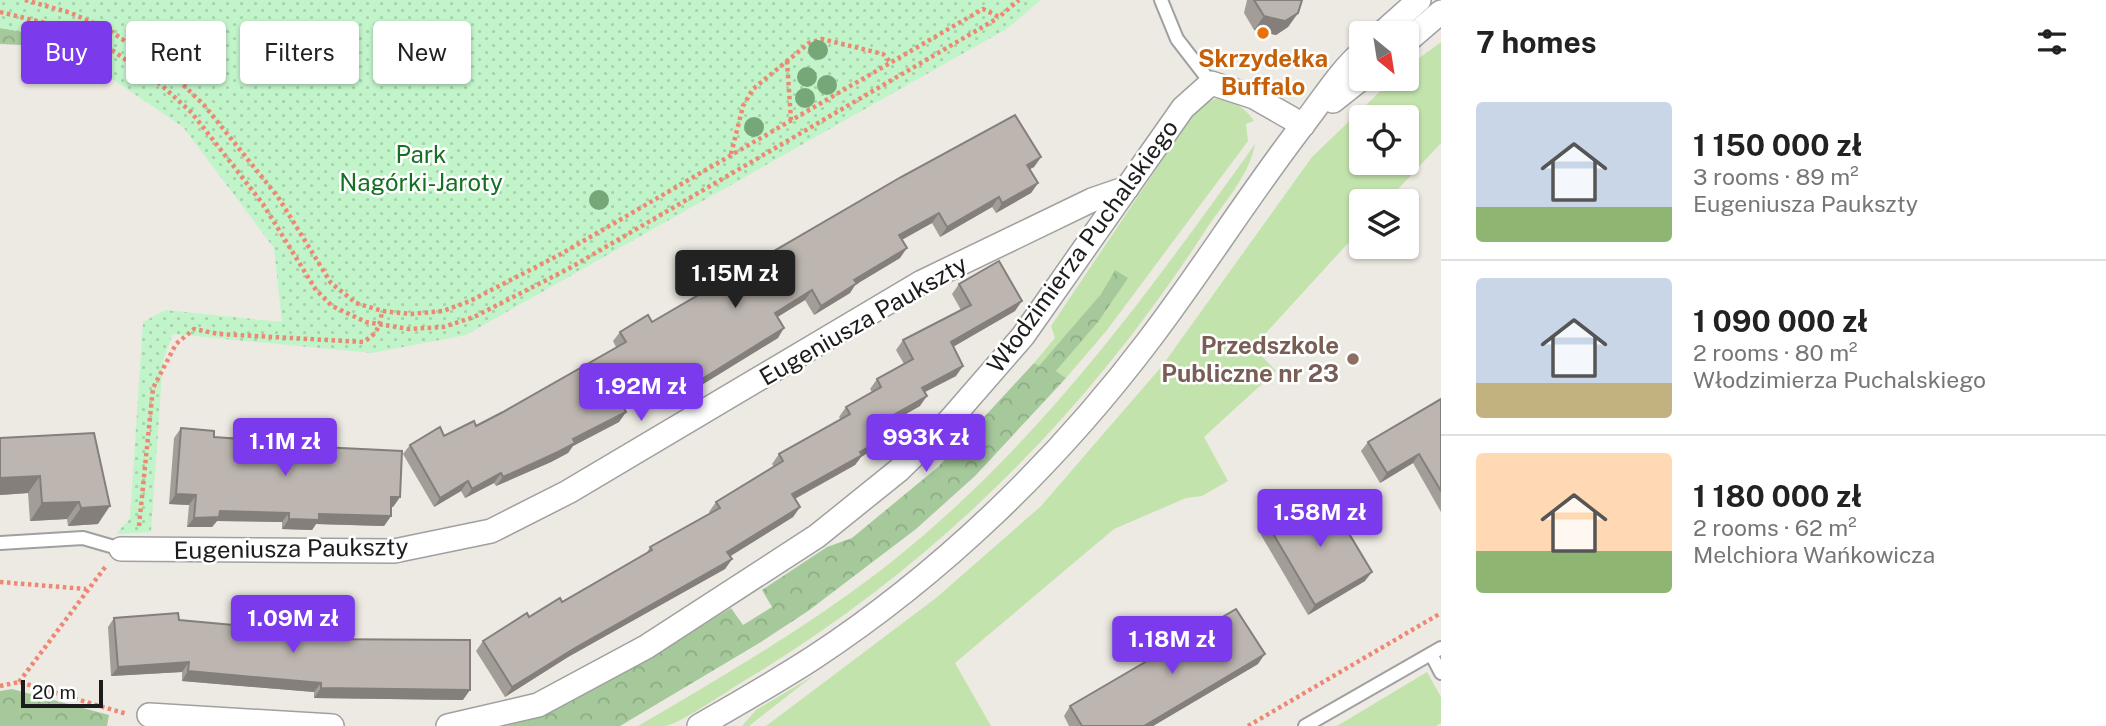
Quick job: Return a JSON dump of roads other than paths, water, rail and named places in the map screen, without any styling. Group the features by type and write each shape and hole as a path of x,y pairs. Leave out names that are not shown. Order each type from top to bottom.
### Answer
{"street":[{"path":"1395,21 1419,0"},
{"path":"1419,31 1441,12"},
{"path":"711,723 858,626 953,550 1018,490 1082,421 1147,342 1253,189 1349,68"},
{"path":"1211,83 1254,97 1303,125"},
{"name":"Włodzimierza Puchalskiego","path":"448,726 538,705 646,648 817,536 899,470 950,420 1023,335 1183,108 1211,83"},
{"path":"1303,125 1349,88"},
{"name":"Eugeniusza Paukszty","path":"121,549 394,551 491,531 568,492 922,282 1093,200 1127,188"},
{"path":"149,715 332,726"}],"lane":[{"path":"1161,0 1177,39 1211,83"},
{"path":"0,543 83,538 121,549"},
{"path":"1306,726 1436,651 1441,673"}],"place":[{"name":"Skrzydełka Buffalo","path":"1263,33"},
{"name":"Przedszkole Publiczne nr 23","path":"1353,359"}],"park label":[{"name":"Park Nagórki-Jaroty","path":"421,168"}]}
